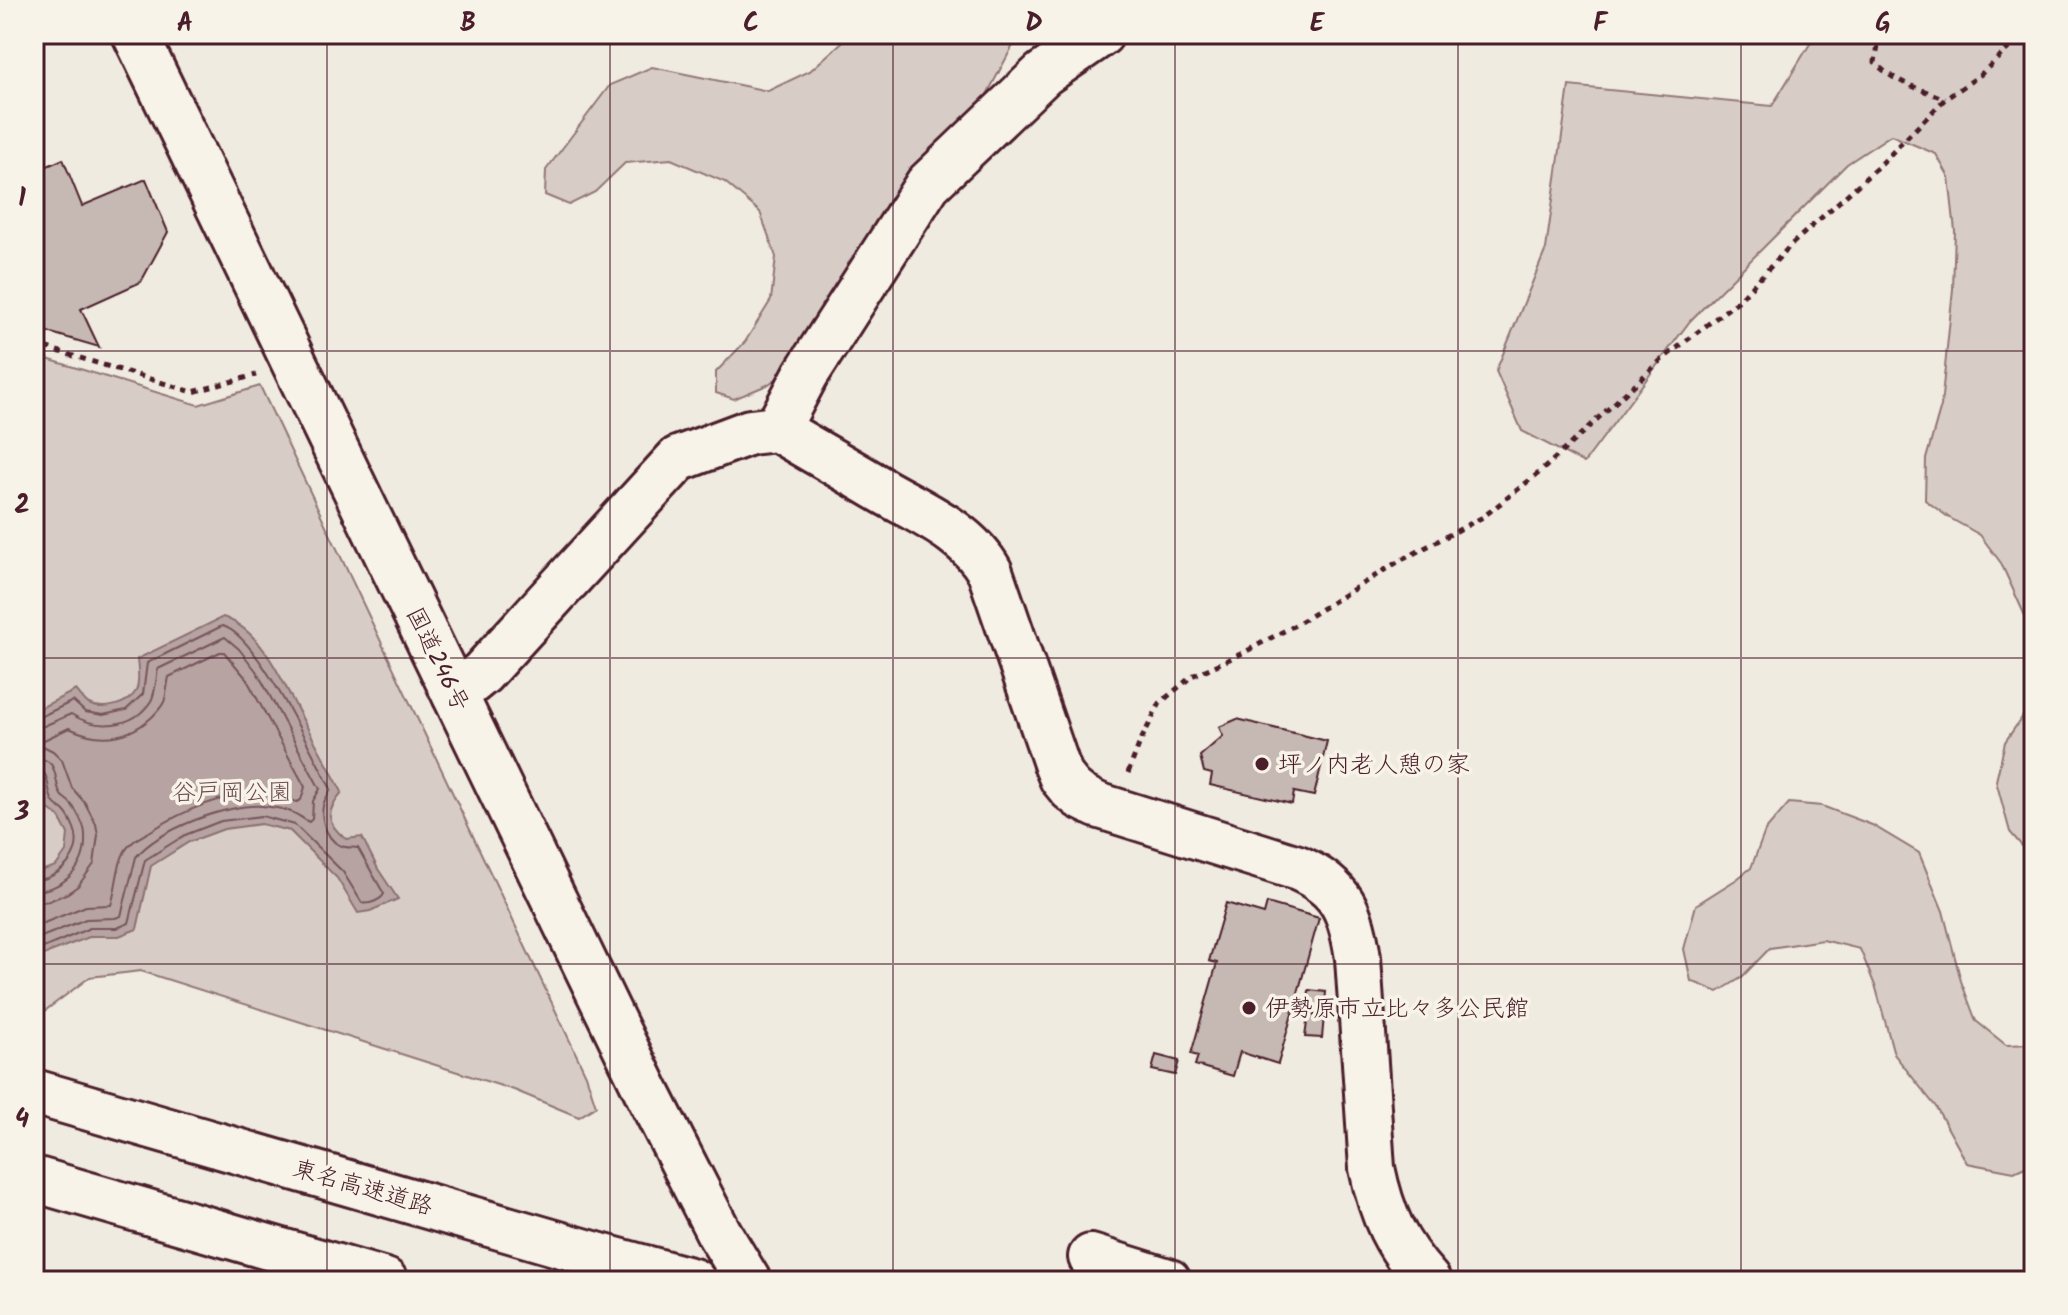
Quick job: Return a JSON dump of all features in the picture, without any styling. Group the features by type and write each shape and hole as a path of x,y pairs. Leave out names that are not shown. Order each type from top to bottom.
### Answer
{"main road":[{"name":"国道246号","path":"135,34 649,1096 719,1233 748,1281"},
{"path":"777,429 806,374 928,184 1043,74 1101,34"},
{"path":"455,695 482,673 678,459 750,432 777,429 943,526 972,547 984,561 1062,778 1071,789 1112,811 1298,868 1314,875 1338,894 1347,909 1358,958 1372,1168 1378,1194 1393,1234 1428,1281"},
{"name":"東名高速道路","path":"34,1092 693,1281"},
{"path":"34,1179 385,1281"},
{"path":"1091,1257 1168,1281"}],"path":[{"path":"1880,34 1875,62 1885,73 1945,99"},
{"path":"2014,34 2014,43"},
{"path":"1112,811 1140,742 1160,703 1192,676 1297,624 1396,563 1483,517 1540,472 1660,361 1738,301 1792,244 1880,165 1945,99 1979,76 2014,43 2033,34"},
{"path":"34,344 193,392 263,373"}],"green space":[{"path":"851,34 1019,34 983,102 785,373 767,385 734,399 716,393 716,372 745,342 771,300 776,257 760,212 725,182 671,159 625,163 595,192 569,205 545,195 546,170 610,85 652,67 768,91 810,71"},
{"path":"1816,34 2034,34 2034,629 2001,563 1980,535 1925,500 1926,459 1941,406 1953,289 1955,231 1949,177 1936,154 1891,135 1847,164 1690,321 1584,463 1522,431 1496,371 1546,249 1569,86 1772,106"},
{"name":"谷戸岡公園","path":"34,355 198,405 260,386 586,1075 596,1106 579,1117 514,1090 141,971 90,977 34,1019"},
{"path":"2034,700 2034,860 2010,832 1996,781 2005,742"},
{"path":"1789,803 1822,806 1872,825 1919,853 1943,911 1961,981 1976,1021 2006,1045 2034,1044 2034,1163 2014,1172 1967,1163 1936,1107 1894,1054 1876,988 1860,949 1823,940 1770,948 1741,978 1718,992 1691,981 1684,949 1696,905 1751,868 1765,831"}],"water":[{"path":"223,617 249,633 279,673 342,792 331,811 334,828 346,839 362,837 398,899 358,913 337,878 290,831 261,824 224,829 189,842 151,866 137,929 119,936 92,936 34,961 34,873 56,866 66,852 68,834 59,817 46,807 34,762 34,711 76,690 87,703 95,706 108,707 121,703 136,691 137,659"}],"building":[{"path":"63,159 82,206 146,179 168,232 141,282 81,309 99,347 34,328 34,172"},
{"name":"坪ノ内老人憩の家","path":"1237,719 1327,741 1314,796 1294,792 1292,804 1210,785 1212,774 1204,772 1200,756 1223,736 1219,727"},
{"name":"伊勢原市立比々多公民館","path":"1226,903 1264,914 1267,903 1319,918 1278,1064 1240,1052 1233,1076 1195,1065 1198,1056 1191,1054 1217,963 1209,961"},
{"path":"1309,990 1326,992 1324,1014 1307,1013"},
{"path":"1308,1015 1324,1016 1322,1038 1305,1037"},
{"path":"1156,1055 1179,1061 1175,1075 1152,1070"}],"place":[{"name":"坪ノ内老人憩の家","path":"1262,764"},
{"name":"伊勢原市立比々多公民館","path":"1249,1008"}]}
